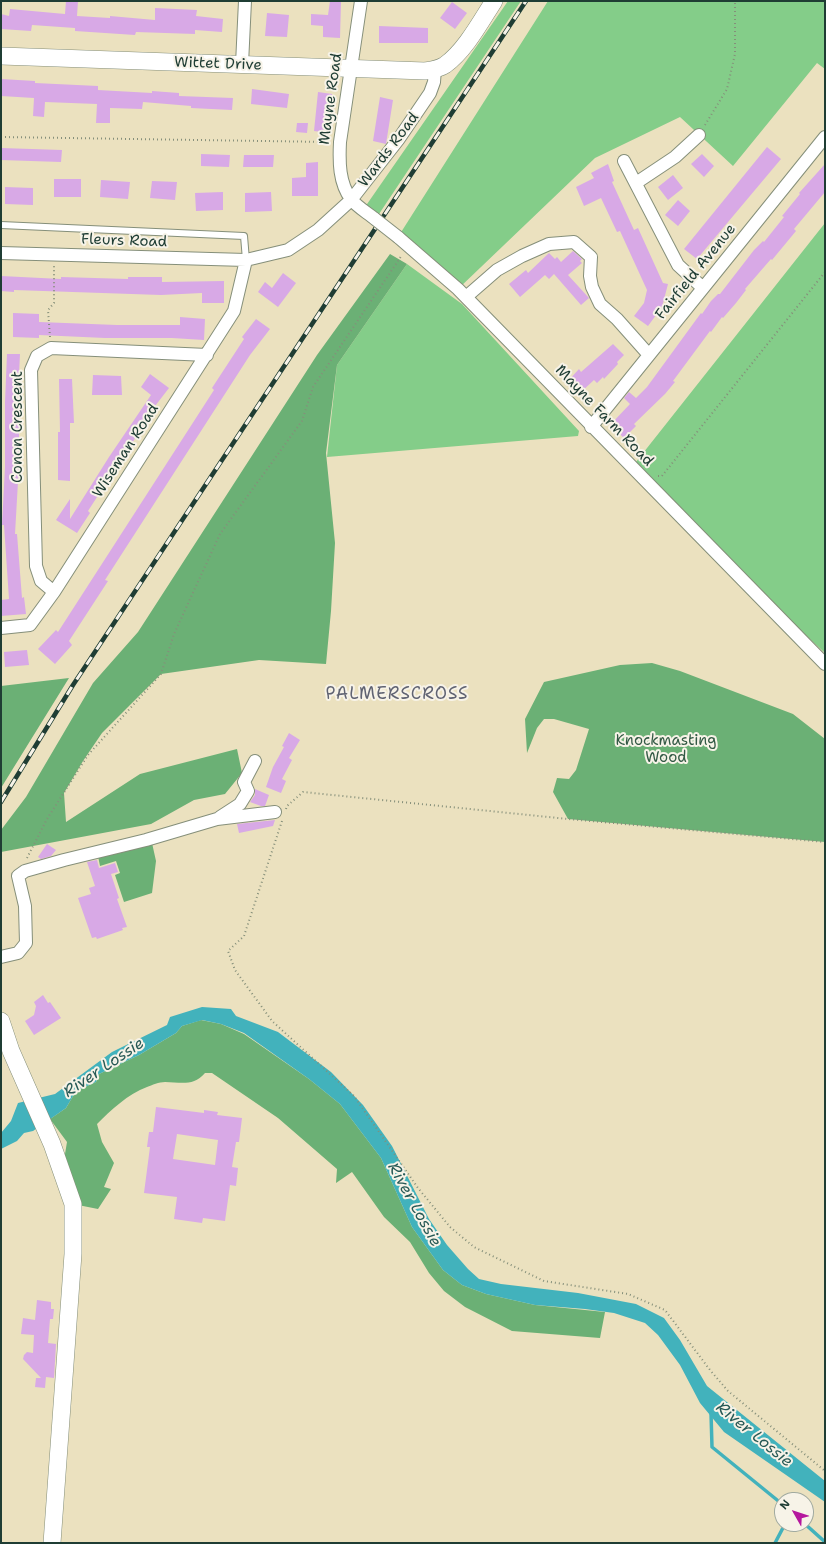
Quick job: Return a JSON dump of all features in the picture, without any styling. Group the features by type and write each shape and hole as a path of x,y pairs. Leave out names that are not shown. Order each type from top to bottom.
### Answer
{"main road":[{"path":"435,69 444,66 463,47 494,1"},
{"name":"Wittet Drive","path":"1,56 351,69 425,71 435,69"},
{"path":"1,1020 22,1079 52,1144 73,1204 73,1254 52,1543"}],"street":[{"path":"242,64 245,1"},
{"name":"Mayne Road","path":"352,200 341,181 340,142 360,1"},
{"name":"Wards Road","path":"246,260 288,250 318,230 352,200 398,140 430,93 434,82 435,69"},
{"path":"636,183 675,157 699,135"},
{"name":"Fairfield Avenue","path":"592,427 825,137"},
{"path":"624,161 678,265 703,288"},
{"name":"Mayne Farm Road","path":"352,200 398,237 466,297 825,664"},
{"path":"466,297 497,270 522,256 548,244 574,242 591,257 590,276 592,287 600,304 649,355"},
{"name":"Fleurs Road","path":"1,253 246,260"},
{"name":"Wiseman Road","path":"1,628 30,625 54,592 234,311 246,260"},
{"path":"51,348 207,355"},
{"name":"Conon Crescent","path":"51,348 37,356 31,370 36,566 41,581 54,592"},
{"path":"217,819 240,804 248,791 244,782 256,762"},
{"path":"1,957 18,954 26,943 25,906 18,876 25,871 146,840 217,819 281,815"}],"lane":[{"path":"1,225 244,236 246,260"}],"path":[{"path":"699,135 727,89 735,54 735,1"},
{"path":"1,137 340,142"},
{"path":"18,876 47,819 88,755 161,674 174,634 220,534 302,421 313,387 408,246"},
{"path":"51,348 48,310 54,303 54,255"},
{"path":"643,478 662,476 825,272"},
{"path":"825,842 568,819 303,792 281,815 244,936 228,951 235,970 272,1021 354,1096 418,1188 450,1227 474,1247 544,1281 628,1294 665,1310 710,1370 728,1391 825,1471"}],"green space":[{"path":"508,1 521,1 377,217 365,207"},
{"path":"548,1 825,1 825,69 817,63 733,166 680,117 595,158 458,289 398,237"},
{"path":"825,223 825,653 718,554 632,467"},
{"path":"390,254 407,264 337,365 326,453 335,543 326,664 259,660 161,674 102,733 83,761 64,793 66,822 140,774 237,749 242,773 225,794 194,800 151,824 1,852 1,830 26,797 93,683 138,632 317,355"},
{"path":"407,264 462,304 579,431 578,436 327,457 337,365"},
{"name":"Knockmasting Wood","path":"652,663 680,671 793,714 825,739 825,842 568,819 553,792 557,778 569,779 576,770 589,729 554,719 544,719 537,728 527,753 525,719 544,682 620,665"},
{"path":"69,678 1,788 1,686"},
{"path":"152,843 156,861 152,893 124,902 115,875 120,873 116,861 100,866 98,856"},
{"path":"201,1020 221,1024 244,1034 309,1079 340,1104 381,1158 412,1227 443,1270 462,1285 486,1294 535,1305 605,1312 600,1338 512,1331 465,1307 444,1291 429,1273 410,1242 384,1217 352,1172 336,1183 337,1169 278,1118 212,1073 205,1073 196,1080 186,1083 163,1082 151,1085 133,1094 108,1113 97,1124 102,1142 114,1163 104,1187 111,1189 98,1209 73,1204 62,1172 67,1142 50,1119 66,1108 76,1091 96,1082 99,1074 139,1055 176,1033 182,1026"}],"water":[{"name":"River Lossie","path":"202,1007 231,1009 236,1016 278,1032 331,1072 363,1105 392,1146 429,1219 447,1245 479,1279 501,1284 578,1293 636,1304 664,1318 680,1340 707,1386 825,1481 825,1502 814,1494 814,1492 811,1492 724,1432 700,1403 680,1365 658,1335 645,1323 614,1313 535,1305 486,1294 462,1285 443,1270 412,1227 381,1158 340,1104 309,1079 244,1033 221,1024 202,1020 182,1026 176,1033 139,1055 99,1074 96,1082 76,1091 66,1108 33,1131 24,1133 17,1141 1,1149 1,1133 11,1121 18,1103 55,1094 112,1052 167,1025 170,1017"}],"building":[{"path":"66,1 78,1 77,16 110,18 110,16 155,20 155,8 197,10 196,16 223,19 222,32 195,30 195,34 136,32 135,35 75,31 75,28 32,25 31,31 1,29 1,14 9,16 10,9 65,14"},
{"path":"330,1 341,1 340,38 323,37 323,26 311,25 311,14 328,15"},
{"path":"452,2 467,13 455,29 440,18"},
{"path":"267,13 289,15 287,37 265,36"},
{"path":"379,26 428,28 428,43 379,43"},
{"path":"1,79 35,81 35,83 98,86 98,90 152,93 152,91 179,93 179,96 233,98 232,110 191,108 191,106 143,102 142,109 110,108 110,123 96,123 97,104 45,102 44,117 33,116 34,98 1,96"},
{"path":"252,89 289,94 287,108 251,104"},
{"path":"318,92 332,94 329,133 314,131"},
{"path":"380,97 393,100 386,144 373,141"},
{"path":"297,123 308,123 307,133 296,132"},
{"path":"767,147 781,159 697,259 684,249"},
{"path":"1,148 62,150 61,162 1,160"},
{"path":"201,154 230,155 229,167 201,166"},
{"path":"702,154 714,166 704,177 691,164"},
{"path":"244,155 274,155 273,167 243,167"},
{"path":"318,162 318,196 292,196 292,178 306,177 306,163"},
{"path":"608,164 614,181 612,182 634,230 638,228 663,283 668,284 662,307 648,326 634,316 644,303 647,290 620,231 617,232 601,198 584,206 576,187 594,178 591,173"},
{"path":"825,164 825,192 794,229 796,231 745,289 746,290 736,303 723,318 722,317 711,332 710,331 673,381 675,382 665,394 634,424 636,426 624,438 610,425 630,404 624,398 629,392 636,398 647,387 701,313 702,314 711,301 718,294 720,294 754,250 763,241 764,242 784,217 782,216 800,194 799,193"},
{"path":"673,175 683,188 668,200 658,187"},
{"path":"54,179 81,179 81,197 54,197"},
{"path":"101,180 130,182 128,199 100,197"},
{"path":"152,181 177,182 175,200 150,198"},
{"path":"5,187 33,188 33,205 5,204"},
{"path":"223,192 223,210 196,211 195,193"},
{"path":"271,192 272,211 245,212 245,193"},
{"path":"678,200 690,211 678,226 665,215"},
{"path":"573,251 582,259 580,261 582,263 568,275 589,298 581,305 554,274 549,279 545,275 520,297 509,284 526,270 528,273 549,253 555,259 557,257 561,262"},
{"path":"283,273 296,283 278,307 258,292 265,282 272,288"},
{"path":"1,276 61,279 61,277 128,279 128,277 162,277 162,282 224,281 224,303 202,303 202,293 161,295 14,290 14,292 1,291"},
{"path":"13,313 39,314 39,322 117,325 180,325 180,317 205,319 204,340 39,335 39,338 13,337"},
{"path":"256,319 270,329 250,355 105,580 108,581 69,641 72,645 55,664 38,649 56,630 58,632 214,390 212,388 244,339 242,337"},
{"path":"613,344 624,355 617,362 618,364 604,379 603,377 597,383 594,380 580,393 568,381 579,369 581,372"},
{"path":"7,354 20,354 17,416 19,416 19,464 15,534 17,534 22,598 24,597 26,614 1,616 1,600 9,599 4,525 2,525 5,467"},
{"path":"150,374 169,388 145,419 147,420 88,511 90,513 77,533 56,520 70,499 70,519 109,457 151,395 141,387"},
{"path":"93,375 121,376 122,395 92,395"},
{"path":"59,379 72,379 74,423 70,423 70,481 58,480 58,432 60,432"},
{"path":"27,650 29,665 5,667 4,652"},
{"path":"289,733 300,740 289,758 292,760 282,779 286,781 281,793 266,787 273,767 284,747 282,746"},
{"path":"255,789 269,795 265,806 250,802 255,795"},
{"path":"275,820 273,826 239,833 237,824"},
{"path":"47,844 56,850 51,856 41,859 38,857"},
{"path":"97,860 99,868 115,863 118,872 111,874 119,898 117,899 127,927 122,928 123,930 97,939 96,937 92,938 78,898 91,894 89,888 95,886 87,862"},
{"path":"43,995 61,1018 34,1035 25,1021 34,1015 36,1006 34,1002"},
{"path":"156,1107 204,1113 204,1110 218,1112 217,1115 242,1118 239,1142 236,1142 232,1167 238,1168 236,1186 230,1185 225,1221 203,1218 202,1223 174,1219 177,1197 144,1193 150,1147 147,1147 149,1132 153,1132","holes":["177,1134 218,1140 215,1165 173,1159"]},
{"path":"37,1300 51,1302 51,1309 54,1309 53,1319 50,1319 48,1343 56,1344 54,1378 46,1377 45,1388 35,1387 36,1378 41,1378 23,1359 27,1352 33,1353 34,1335 21,1334 23,1318 35,1320"}],"waterway":[{"name":"River Lossie","path":"711,1413 712,1447 774,1497"},
{"path":"775,1543 781,1532"},
{"path":"814,1532 825,1542"}],"railway":[{"path":"1,802 73,685 526,1"}],"district":[{"name":"PALMERSCROSS","path":"397,695"}]}
